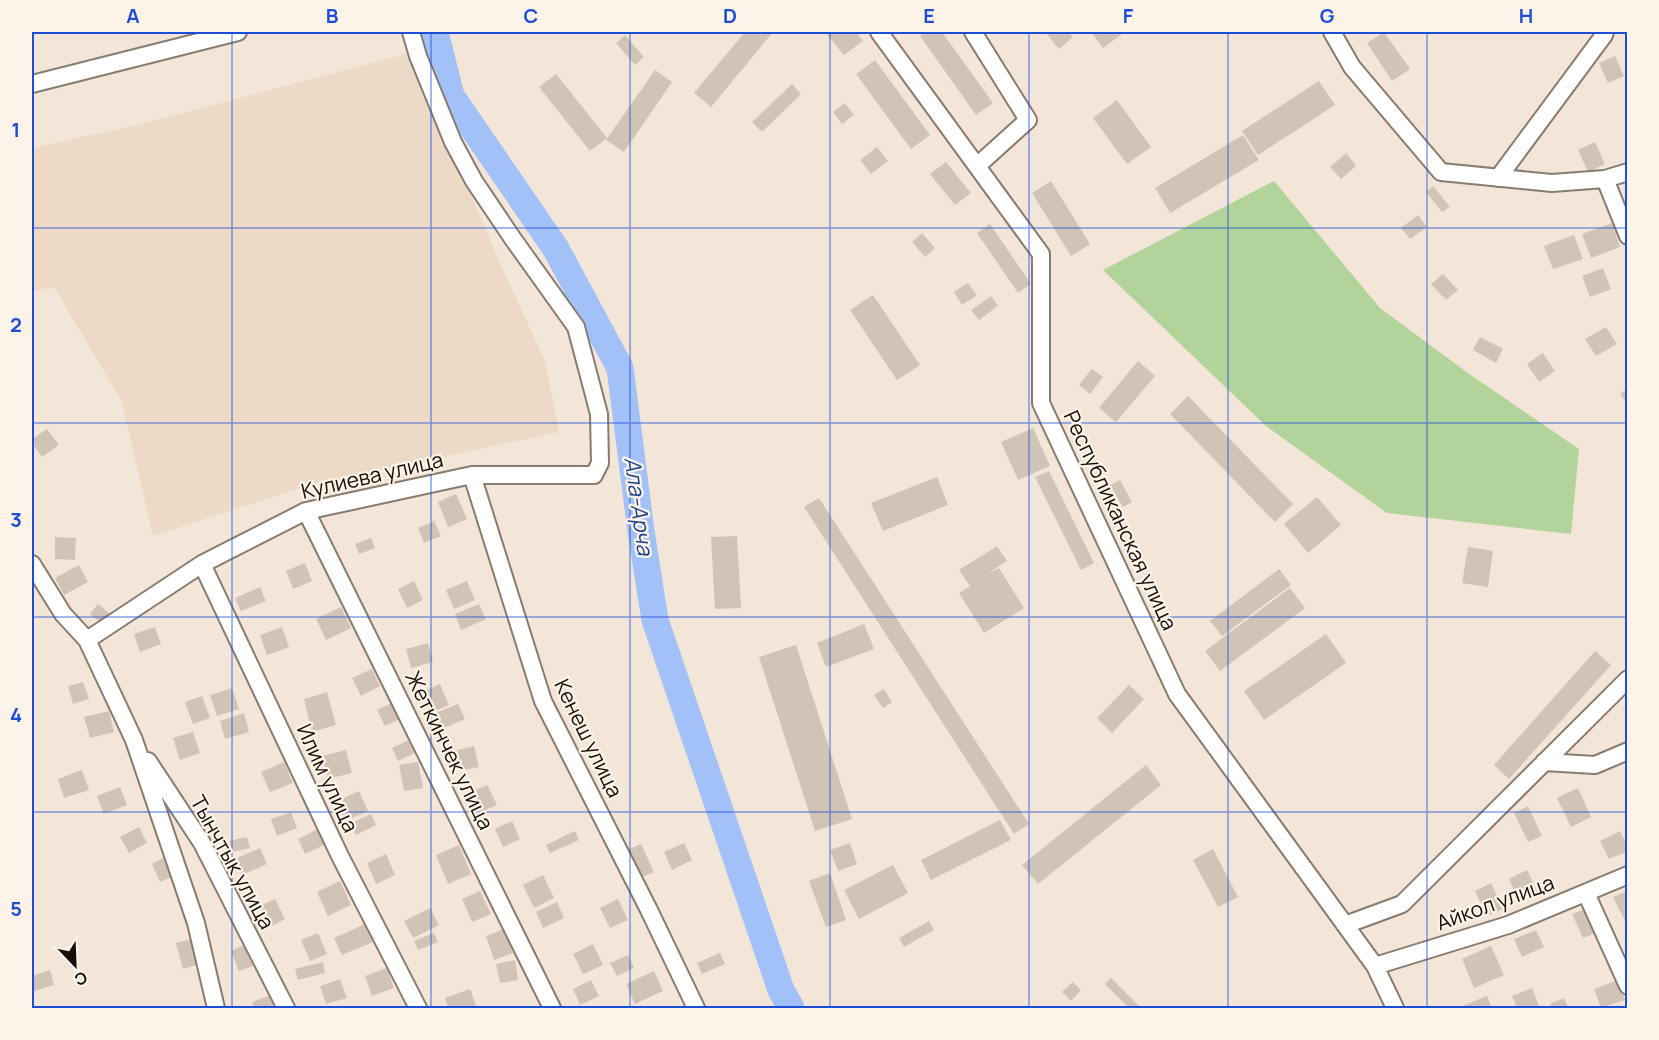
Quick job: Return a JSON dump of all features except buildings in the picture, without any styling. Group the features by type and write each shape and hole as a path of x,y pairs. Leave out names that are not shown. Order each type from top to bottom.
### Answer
{"street":[{"path":"32,84 237,32"},
{"name":"Кулиева улица","path":"87,640 202,564 306,511 472,475 594,475 600,463 599,414 576,327 513,239 463,162 418,56 411,32"},
{"name":"Республиканская улица","path":"879,32 1041,255 1041,403 1177,694 1375,966 1395,1008"},
{"path":"973,32 1028,120 977,166"},
{"path":"1332,32 1352,67 1441,172 1552,183 1605,179 1628,172"},
{"path":"1498,178 1605,32"},
{"path":"1605,179 1628,236"},
{"name":"Кенеш улица","path":"472,475 543,701 696,1008"},
{"name":"Жеткинчек улица","path":"306,511 552,1008"},
{"path":"32,564 63,614 87,640 134,740 196,923 216,1008"},
{"name":"Илим улица","path":"202,564 340,856 418,1008"},
{"path":"1345,925 1402,904 1628,679"},
{"name":"Тынчтык улица","path":"134,740 202,843 286,1008"},
{"path":"1544,762 1594,765 1628,751"},
{"name":"Айкол улица","path":"1375,966 1508,925 1628,875"},
{"path":"1586,893 1628,986"}],"shaded area":[{"path":"410,53 500,263 545,361 559,432 309,485 153,536 122,402 54,287 32,291 32,148 141,124"}],"green space":[{"path":"1274,181 1380,308 1472,376 1579,449 1571,534 1387,513 1266,426 1103,270"}],"waterway":[{"name":"Ала-Арча","path":"435,32 451,96 556,249 620,368 655,620 781,990 791,1008"}]}
